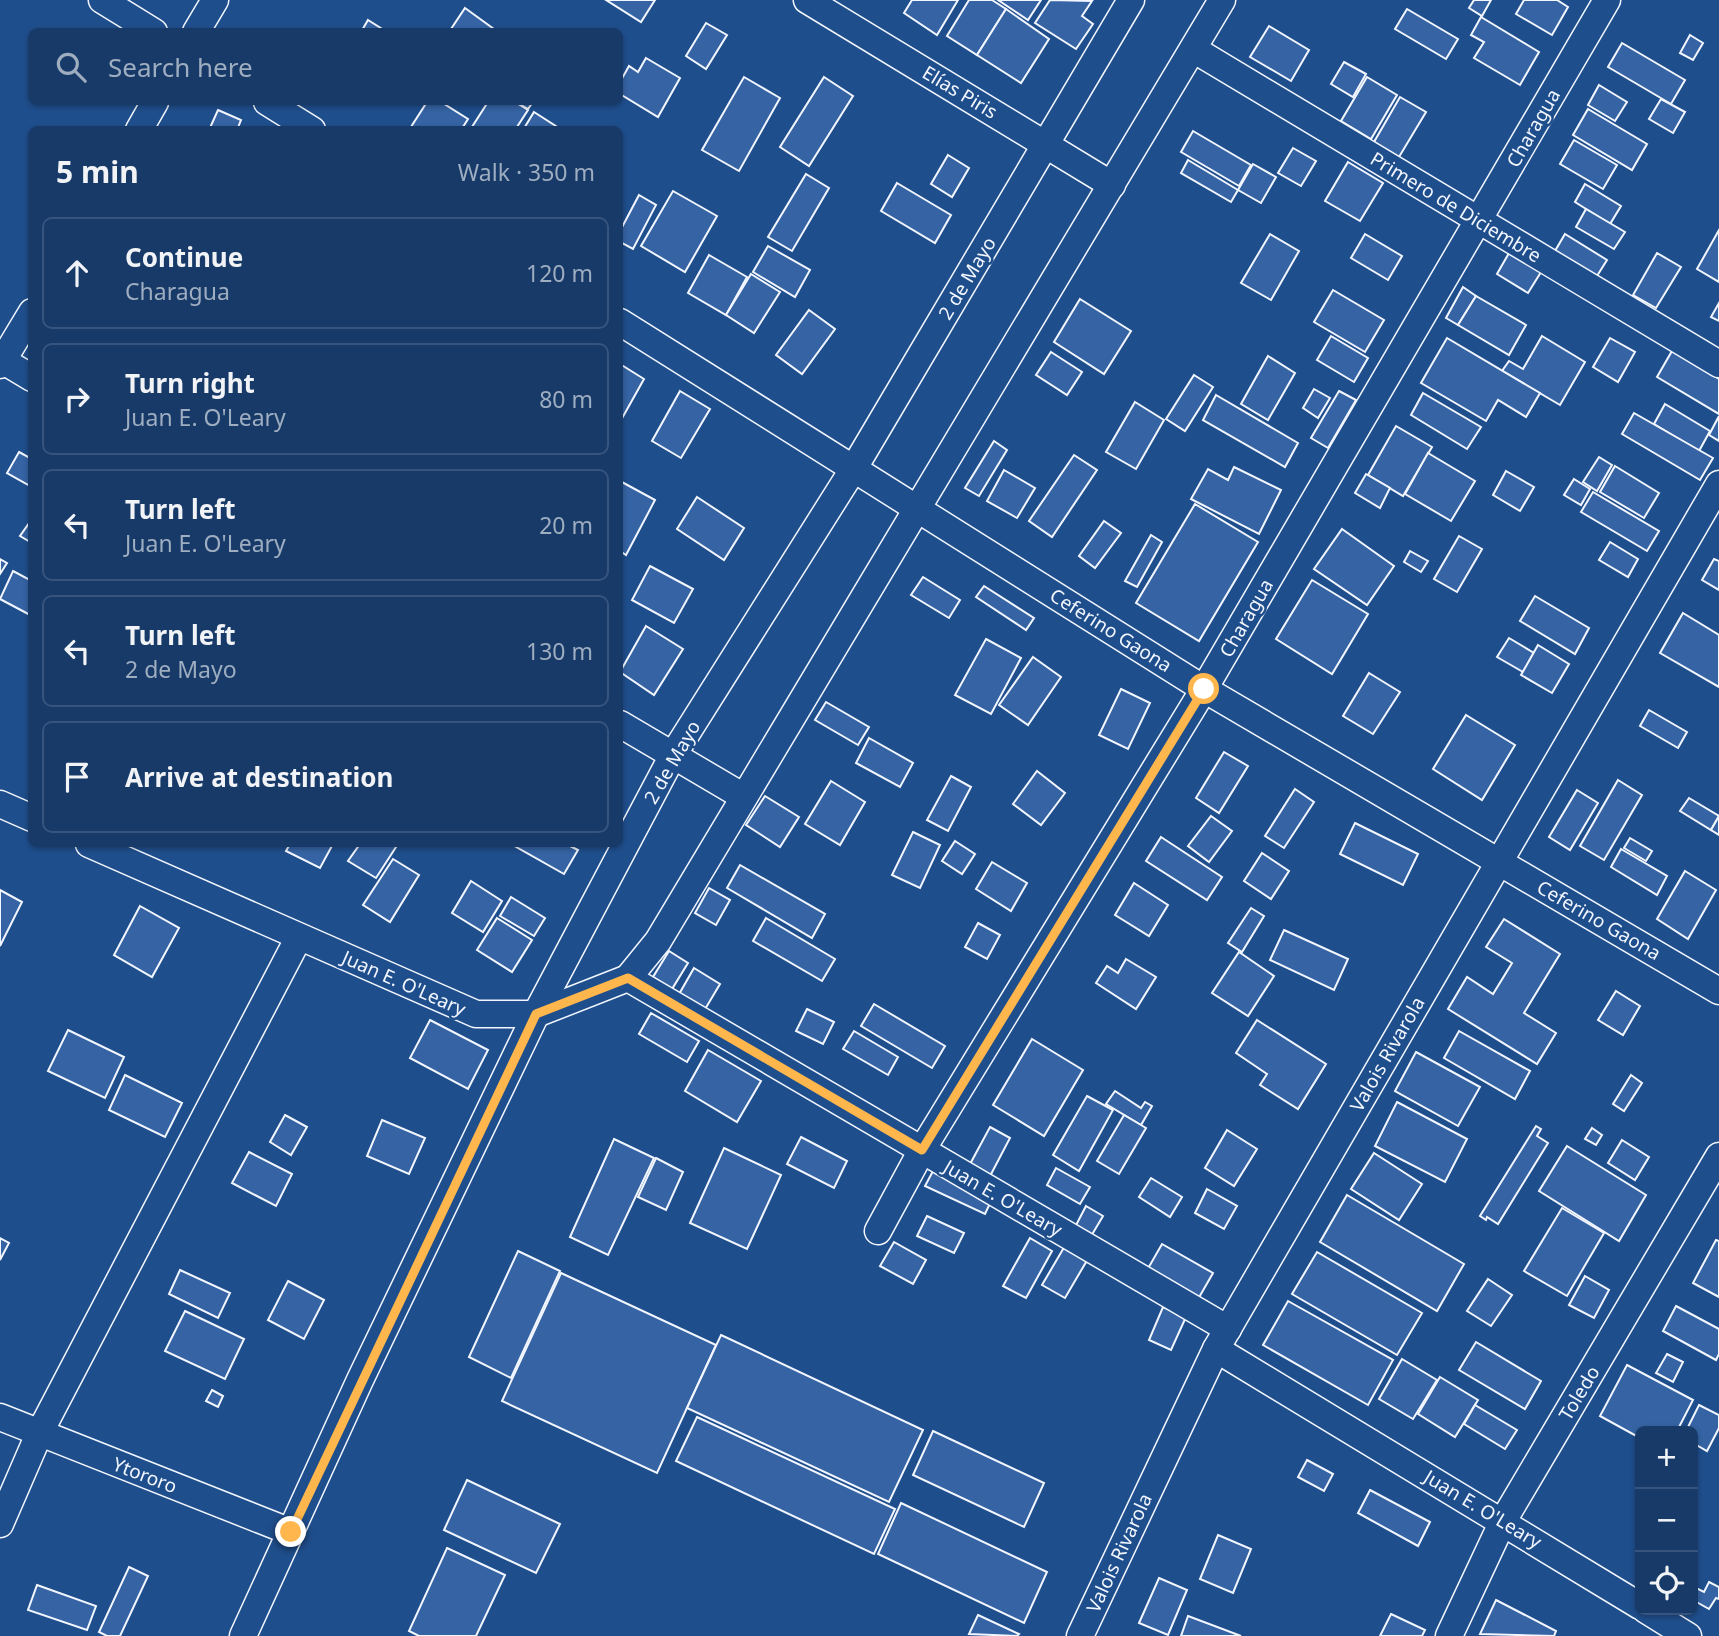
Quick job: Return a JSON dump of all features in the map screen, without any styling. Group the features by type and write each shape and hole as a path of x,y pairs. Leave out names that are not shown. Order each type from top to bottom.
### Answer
{"street":[{"path":"102,0 148,28"},
{"path":"198,28 215,0"},
{"name":"Elías Piris","path":"807,0 1112,185"},
{"name":"2 de Mayo","path":"243,1636 536,1014 673,755 854,468 1131,0"},
{"path":"628,978 658,941 1222,0"},
{"name":"Charagua","path":"878,1231 922,1150 1204,689 1607,0"},
{"name":"Primero de Diciembre","path":"1193,49 1719,364"},
{"path":"141,126 153,105"},
{"path":"272,105 306,126"},
{"path":"28,318 1,362 28,376"},
{"name":"Ceferino Gaona","path":"623,324 1204,689 1719,991"},
{"name":"Valois Rivarola","path":"1080,1636 1222,1339 1719,484"},
{"path":"623,726 744,797"},
{"path":"0,804 28,816"},
{"name":"Juan E. O'Leary","path":"96,847 476,1014 536,1014 628,978 922,1150 1635,1603"},
{"path":"0,1524 39,1434 299,937"},
{"name":"Toledo","path":"1448,1636 1503,1521 1719,1156"},
{"name":"Ytororo","path":"0,1417 291,1532"},
{"path":"1654,1615 1688,1636"}],"building":[{"path":"606,0 655,0 641,22"},
{"path":"912,0 958,0 937,35 904,13"},
{"path":"969,0 992,0 1006,9 977,55 947,36"},
{"path":"998,0 1041,0 1028,20"},
{"path":"1050,0 1092,1 1082,16 1093,24 1076,49 1035,23"},
{"path":"1474,0 1491,0 1482,16 1469,8"},
{"path":"1524,0 1557,0 1568,7 1552,35 1516,14"},
{"path":"465,8 492,28 452,28"},
{"path":"1006,9 1049,39 1021,83 977,55"},
{"path":"1407,9 1458,39 1446,59 1395,29"},
{"path":"1481,17 1539,52 1520,85 1474,58 1484,42 1471,35"},
{"path":"368,20 381,28 363,28"},
{"path":"706,23 727,35 706,69 686,56"},
{"path":"1269,26 1309,50 1291,81 1250,57"},
{"path":"1690,35 1703,43 1693,60 1680,53"},
{"path":"1622,43 1685,80 1671,104 1608,67"},
{"path":"646,58 680,78 658,117 623,96 623,77 629,66 638,72"},
{"path":"1344,62 1366,74 1353,97 1331,84"},
{"path":"744,77 780,98 739,171 702,150"},
{"path":"824,77 853,96 809,166 780,147"},
{"path":"1367,77 1397,95 1371,139 1341,121"},
{"path":"1599,85 1627,102 1615,121 1588,105"},
{"path":"1400,97 1426,112 1399,157 1374,142"},
{"path":"1661,99 1685,112 1673,133 1649,119"},
{"path":"425,105 446,105 468,119 464,126 412,126"},
{"path":"486,105 520,105 528,110 518,126 473,126"},
{"path":"1588,109 1647,144 1632,170 1573,135"},
{"path":"218,110 241,120 239,126 211,126"},
{"path":"534,112 556,126 525,126"},
{"path":"1193,131 1251,165 1239,186 1181,152"},
{"path":"1574,140 1617,165 1603,189 1560,164"},
{"path":"1293,148 1316,161 1301,186 1278,173"},
{"path":"948,155 969,168 952,197 931,184"},
{"path":"1188,160 1238,190 1231,202 1181,173"},
{"path":"1348,162 1383,183 1360,221 1325,201"},
{"path":"1253,164 1276,177 1261,203 1238,190"},
{"path":"806,174 829,188 792,251 768,237"},
{"path":"897,183 951,215 935,243 881,211"},
{"path":"1585,184 1621,206 1610,224 1575,202"},
{"path":"673,191 717,216 685,272 641,246"},
{"path":"639,195 656,205 633,249 623,244 623,225"},
{"path":"1586,209 1625,232 1614,249 1576,227"},
{"path":"1719,230 1719,282 1697,269"},
{"path":"1270,234 1299,251 1271,300 1241,283"},
{"path":"1365,234 1402,256 1388,280 1351,258"},
{"path":"1565,234 1607,260 1597,276 1555,251"},
{"path":"768,246 810,270 795,297 753,272"},
{"path":"1509,253 1541,272 1528,293 1497,274"},
{"path":"1657,253 1681,267 1656,308 1633,295"},
{"path":"709,255 747,277 726,315 688,293"},
{"path":"751,274 780,292 754,333 726,315"},
{"path":"1463,287 1476,296 1458,325 1446,318"},
{"path":"1333,290 1384,320 1365,352 1314,322"},
{"path":"1476,296 1526,325 1509,355 1458,325"},
{"path":"1080,299 1131,331 1104,374 1054,342"},
{"path":"1719,303 1719,321 1711,317"},
{"path":"809,310 835,329 802,374 776,355"},
{"path":"1331,336 1368,358 1354,382 1317,360"},
{"path":"1542,336 1585,362 1560,405 1502,371 1509,361 1523,369"},
{"path":"1447,338 1540,393 1526,417 1498,400 1486,421 1421,383"},
{"path":"1610,338 1635,352 1618,382 1593,367"},
{"path":"1672,351 1719,379 1719,414 1657,377"},
{"path":"1051,352 1082,372 1067,395 1036,375"},
{"path":"1268,356 1295,373 1268,420 1241,404"},
{"path":"623,366 644,379 623,417"},
{"path":"1194,375 1213,387 1185,431 1166,419"},
{"path":"1314,389 1330,398 1318,418 1303,408"},
{"path":"680,391 710,409 681,458 652,441"},
{"path":"1339,391 1356,400 1328,448 1311,438"},
{"path":"1423,393 1481,427 1467,449 1411,415"},
{"path":"1216,395 1298,443 1285,467 1203,420"},
{"path":"1135,402 1164,420 1136,469 1106,452"},
{"path":"1665,404 1710,431 1699,451 1654,424"},
{"path":"1634,413 1713,458 1700,480 1622,434"},
{"path":"1719,416 1719,441 1709,435"},
{"path":"1396,426 1432,447 1403,496 1368,475"},
{"path":"994,441 1007,450 979,496 965,488"},
{"path":"19,452 28,457 28,485 7,473"},
{"path":"1428,453 1475,481 1451,521 1405,494"},
{"path":"1074,455 1097,470 1052,537 1029,521"},
{"path":"1599,457 1612,465 1597,491 1583,482"},
{"path":"1615,466 1659,493 1644,518 1600,492"},
{"path":"1234,467 1281,490 1259,534 1191,499 1208,469 1228,480"},
{"path":"1004,470 1035,488 1017,518 987,501"},
{"path":"1506,471 1534,487 1520,511 1493,495"},
{"path":"1366,474 1390,488 1380,508 1355,493"},
{"path":"1574,479 1590,489 1581,505 1564,495"},
{"path":"623,483 655,500 626,555 623,553"},
{"path":"1593,492 1659,531 1647,551 1581,512"},
{"path":"697,497 744,528 724,560 677,529"},
{"path":"1195,504 1258,542 1199,641 1136,603"},
{"path":"1104,521 1121,533 1095,568 1079,556"},
{"path":"28,525 28,541 20,536"},
{"path":"1342,529 1394,566 1367,605 1314,569"},
{"path":"1151,535 1162,542 1137,587 1125,581"},
{"path":"1459,536 1482,549 1457,592 1434,579"},
{"path":"1610,542 1638,559 1628,577 1599,560"},
{"path":"1410,551 1428,561 1421,572 1404,562"},
{"path":"0,559 7,563 0,574"},
{"path":"1714,559 1719,561 1719,590 1702,580"},
{"path":"650,566 693,589 674,623 632,600"},
{"path":"13,571 28,579 28,614 0,599"},
{"path":"923,577 960,600 949,618 911,595"},
{"path":"1312,580 1368,614 1332,674 1276,639"},
{"path":"984,586 1034,618 1026,630 976,597"},
{"path":"1535,596 1589,628 1575,654 1520,621"},
{"path":"1683,613 1719,635 1719,687 1660,653"},
{"path":"646,626 683,649 654,695 623,674 623,667"},
{"path":"1509,638 1534,653 1523,672 1497,657"},
{"path":"986,639 1021,658 991,714 955,695"},
{"path":"1538,645 1569,664 1552,693 1521,675"},
{"path":"1033,657 1061,677 1028,725 999,705"},
{"path":"1369,673 1400,692 1373,734 1343,716"},
{"path":"1121,689 1150,703 1128,749 1099,735"},
{"path":"826,702 869,727 858,745 815,720"},
{"path":"1649,710 1687,732 1678,748 1640,726"},
{"path":"1466,715 1515,745 1482,800 1433,769"},
{"path":"869,738 913,763 900,787 856,763"},
{"path":"1224,752 1248,766 1219,813 1196,798"},
{"path":"1037,771 1065,793 1041,825 1013,804"},
{"path":"951,776 971,787 948,831 927,820"},
{"path":"1618,780 1642,795 1604,860 1580,846"},
{"path":"831,781 865,802 840,845 805,824"},
{"path":"1295,789 1314,802 1284,848 1265,836"},
{"path":"1577,790 1598,803 1570,850 1549,837"},
{"path":"765,796 799,817 780,847 746,825"},
{"path":"1689,798 1719,816 1711,830 1680,811"},
{"path":"1211,816 1232,831 1209,862 1188,846"},
{"path":"1719,816 1719,835 1711,830"},
{"path":"1355,823 1418,854 1403,885 1340,854"},
{"path":"913,832 940,845 920,888 892,875"},
{"path":"1161,837 1222,877 1207,900 1146,861"},
{"path":"1630,838 1652,851 1646,861 1624,848"},
{"path":"955,841 975,854 962,874 942,861"},
{"path":"288,847 331,847 320,868 286,851"},
{"path":"358,847 396,847 376,878 348,861"},
{"path":"516,847 572,847 578,850 564,874"},
{"path":"1621,849 1667,876 1657,895 1611,867"},
{"path":"1262,853 1289,871 1271,899 1244,881"},
{"path":"393,859 419,875 390,922 363,905"},
{"path":"992,862 1027,883 1011,911 976,889"},
{"path":"740,865 825,914 812,938 727,888"},
{"path":"1685,871 1716,890 1688,939 1657,919"},
{"path":"471,881 502,901 483,932 452,913"},
{"path":"1134,883 1168,905 1149,936 1115,915"},
{"path":"709,888 730,900 716,925 695,913"},
{"path":"0,890 22,902 0,946"},
{"path":"511,897 545,918 534,936 500,916"},
{"path":"140,906 179,928 152,977 114,955"},
{"path":"1251,908 1264,916 1242,952 1228,943"},
{"path":"497,918 532,940 512,972 477,950"},
{"path":"766,918 835,959 822,981 753,941"},
{"path":"1504,919 1560,954 1524,1013 1556,1033 1537,1064 1448,1009 1467,977 1493,994 1512,963 1486,947"},
{"path":"978,923 1000,935 987,959 965,947"},
{"path":"1284,930 1348,959 1334,990 1270,960"},
{"path":"669,951 688,963 672,989 653,977"},
{"path":"1239,952 1274,976 1248,1016 1212,993"},
{"path":"1126,959 1156,977 1136,1009 1096,983 1107,966 1118,973"},
{"path":"694,968 720,984 704,1011 678,996"},
{"path":"1616,991 1640,1006 1623,1035 1598,1020"},
{"path":"874,1004 945,1046 932,1068 861,1026"},
{"path":"807,1009 834,1022 823,1044 796,1031"},
{"path":"651,1013 699,1041 687,1062 639,1034"},
{"path":"430,1020 488,1050 468,1089 410,1058"},
{"path":"1257,1020 1326,1064 1298,1109 1260,1085 1267,1074 1236,1053"},
{"path":"68,1030 124,1057 105,1098 48,1071"},
{"path":"854,1031 898,1057 888,1075 843,1049"},
{"path":"1459,1031 1530,1071 1515,1099 1444,1058"},
{"path":"1032,1039 1083,1070 1044,1136 993,1105"},
{"path":"708,1050 761,1081 737,1122 685,1091"},
{"path":"1416,1052 1480,1087 1458,1126 1395,1091"},
{"path":"125,1075 182,1103 165,1137 109,1110"},
{"path":"1631,1075 1642,1083 1624,1111 1613,1104"},
{"path":"1115,1091 1141,1108 1145,1102 1152,1106 1141,1125 1106,1104"},
{"path":"1087,1096 1113,1110 1079,1171 1053,1155"},
{"path":"1397,1102 1467,1139 1445,1182 1375,1146"},
{"path":"285,1115 307,1127 291,1155 270,1142"},
{"path":"1124,1115 1146,1128 1119,1174 1097,1161"},
{"path":"382,1120 425,1138 409,1174 367,1156"},
{"path":"1536,1126 1541,1129 1537,1136 1548,1143 1498,1224 1487,1217 1486,1220 1480,1216"},
{"path":"990,1127 1010,1138 989,1178 969,1166"},
{"path":"1592,1128 1602,1135 1596,1145 1585,1139"},
{"path":"1227,1130 1257,1149 1234,1186 1205,1168"},
{"path":"801,1137 847,1161 834,1188 787,1164"},
{"path":"614,1139 654,1158 608,1255 570,1237"},
{"path":"1622,1140 1649,1157 1635,1180 1608,1163"},
{"path":"1567,1146 1646,1195 1619,1241 1539,1191"},
{"path":"724,1148 781,1175 747,1249 690,1223"},
{"path":"249,1152 292,1174 276,1206 232,1183"},
{"path":"1374,1153 1422,1184 1399,1220 1351,1189"},
{"path":"656,1158 683,1172 666,1210 638,1197"},
{"path":"1056,1168 1090,1187 1080,1204 1047,1185"},
{"path":"933,1171 992,1199 985,1214 925,1186"},
{"path":"1151,1178 1182,1197 1170,1217 1139,1197"},
{"path":"1207,1189 1237,1206 1224,1229 1195,1213"},
{"path":"1347,1195 1464,1264 1437,1311 1320,1242"},
{"path":"1086,1206 1103,1216 1090,1238 1074,1229"},
{"path":"1562,1208 1604,1233 1567,1296 1524,1271"},
{"path":"927,1216 964,1233 954,1253 917,1236"},
{"path":"0,1238 9,1243 0,1260"},
{"path":"1030,1238 1052,1251 1026,1298 1003,1286"},
{"path":"1716,1240 1719,1241 1719,1297 1693,1283"},
{"path":"894,1242 926,1260 913,1284 880,1266"},
{"path":"1066,1244 1089,1257 1065,1298 1042,1285"},
{"path":"1162,1244 1213,1273 1197,1301 1146,1272"},
{"path":"518,1251 560,1271 511,1378 469,1357"},
{"path":"1317,1252 1422,1313 1397,1355 1292,1294"},
{"path":"180,1270 230,1293 218,1318 169,1294"},
{"path":"561,1273 716,1345 657,1473 502,1401"},
{"path":"1585,1276 1609,1290 1594,1318 1569,1305"},
{"path":"1488,1279 1512,1295 1491,1326 1467,1311"},
{"path":"288,1281 324,1300 304,1339 268,1320"},
{"path":"1288,1301 1393,1360 1368,1405 1263,1345"},
{"path":"1676,1306 1719,1329 1719,1354 1716,1360 1663,1331"},
{"path":"1163,1307 1186,1317 1171,1350 1149,1340"},
{"path":"185,1311 244,1339 225,1379 165,1351"},
{"path":"721,1335 923,1430 889,1502 687,1408"},
{"path":"1476,1342 1541,1381 1525,1409 1459,1370"},
{"path":"1667,1354 1683,1362 1673,1382 1656,1373"},
{"path":"1402,1359 1437,1380 1413,1419 1379,1399"},
{"path":"1627,1365 1693,1400 1680,1426 1635,1426 1635,1435 1600,1416"},
{"path":"1440,1377 1478,1400 1455,1437 1418,1414"},
{"path":"212,1390 223,1396 218,1407 206,1401"},
{"path":"1475,1405 1517,1430 1505,1449 1464,1424"},
{"path":"1699,1405 1719,1415 1719,1428 1707,1451 1698,1446 1698,1426 1688,1426"},
{"path":"697,1417 895,1509 874,1554 676,1461"},
{"path":"933,1431 1044,1483 1024,1527 913,1475"},
{"path":"1307,1460 1333,1474 1324,1491 1298,1477"},
{"path":"467,1480 560,1524 536,1573 444,1530"},
{"path":"1370,1490 1430,1522 1418,1546 1358,1513"},
{"path":"901,1503 1047,1572 1024,1623 878,1554"},
{"path":"1218,1535 1251,1549 1233,1593 1200,1579"},
{"path":"447,1548 505,1575 476,1636 419,1636 409,1631"},
{"path":"129,1567 148,1576 120,1636 107,1636 99,1632"},
{"path":"1159,1578 1187,1590 1168,1635 1139,1623"},
{"path":"1709,1582 1719,1587 1719,1599 1716,1598 1709,1609 1698,1603 1698,1589 1704,1592"},
{"path":"37,1585 96,1606 87,1630 28,1610"},
{"path":"1496,1600 1556,1631 1554,1636 1480,1634"},
{"path":"1391,1614 1425,1630 1422,1636 1380,1636"},
{"path":"978,1615 1019,1634 969,1634"},
{"path":"1188,1616 1241,1636 1181,1636"}],"route":[{"path":"291,1532 360,1380 536,1014 628,978 922,1150 1204,689"}]}
